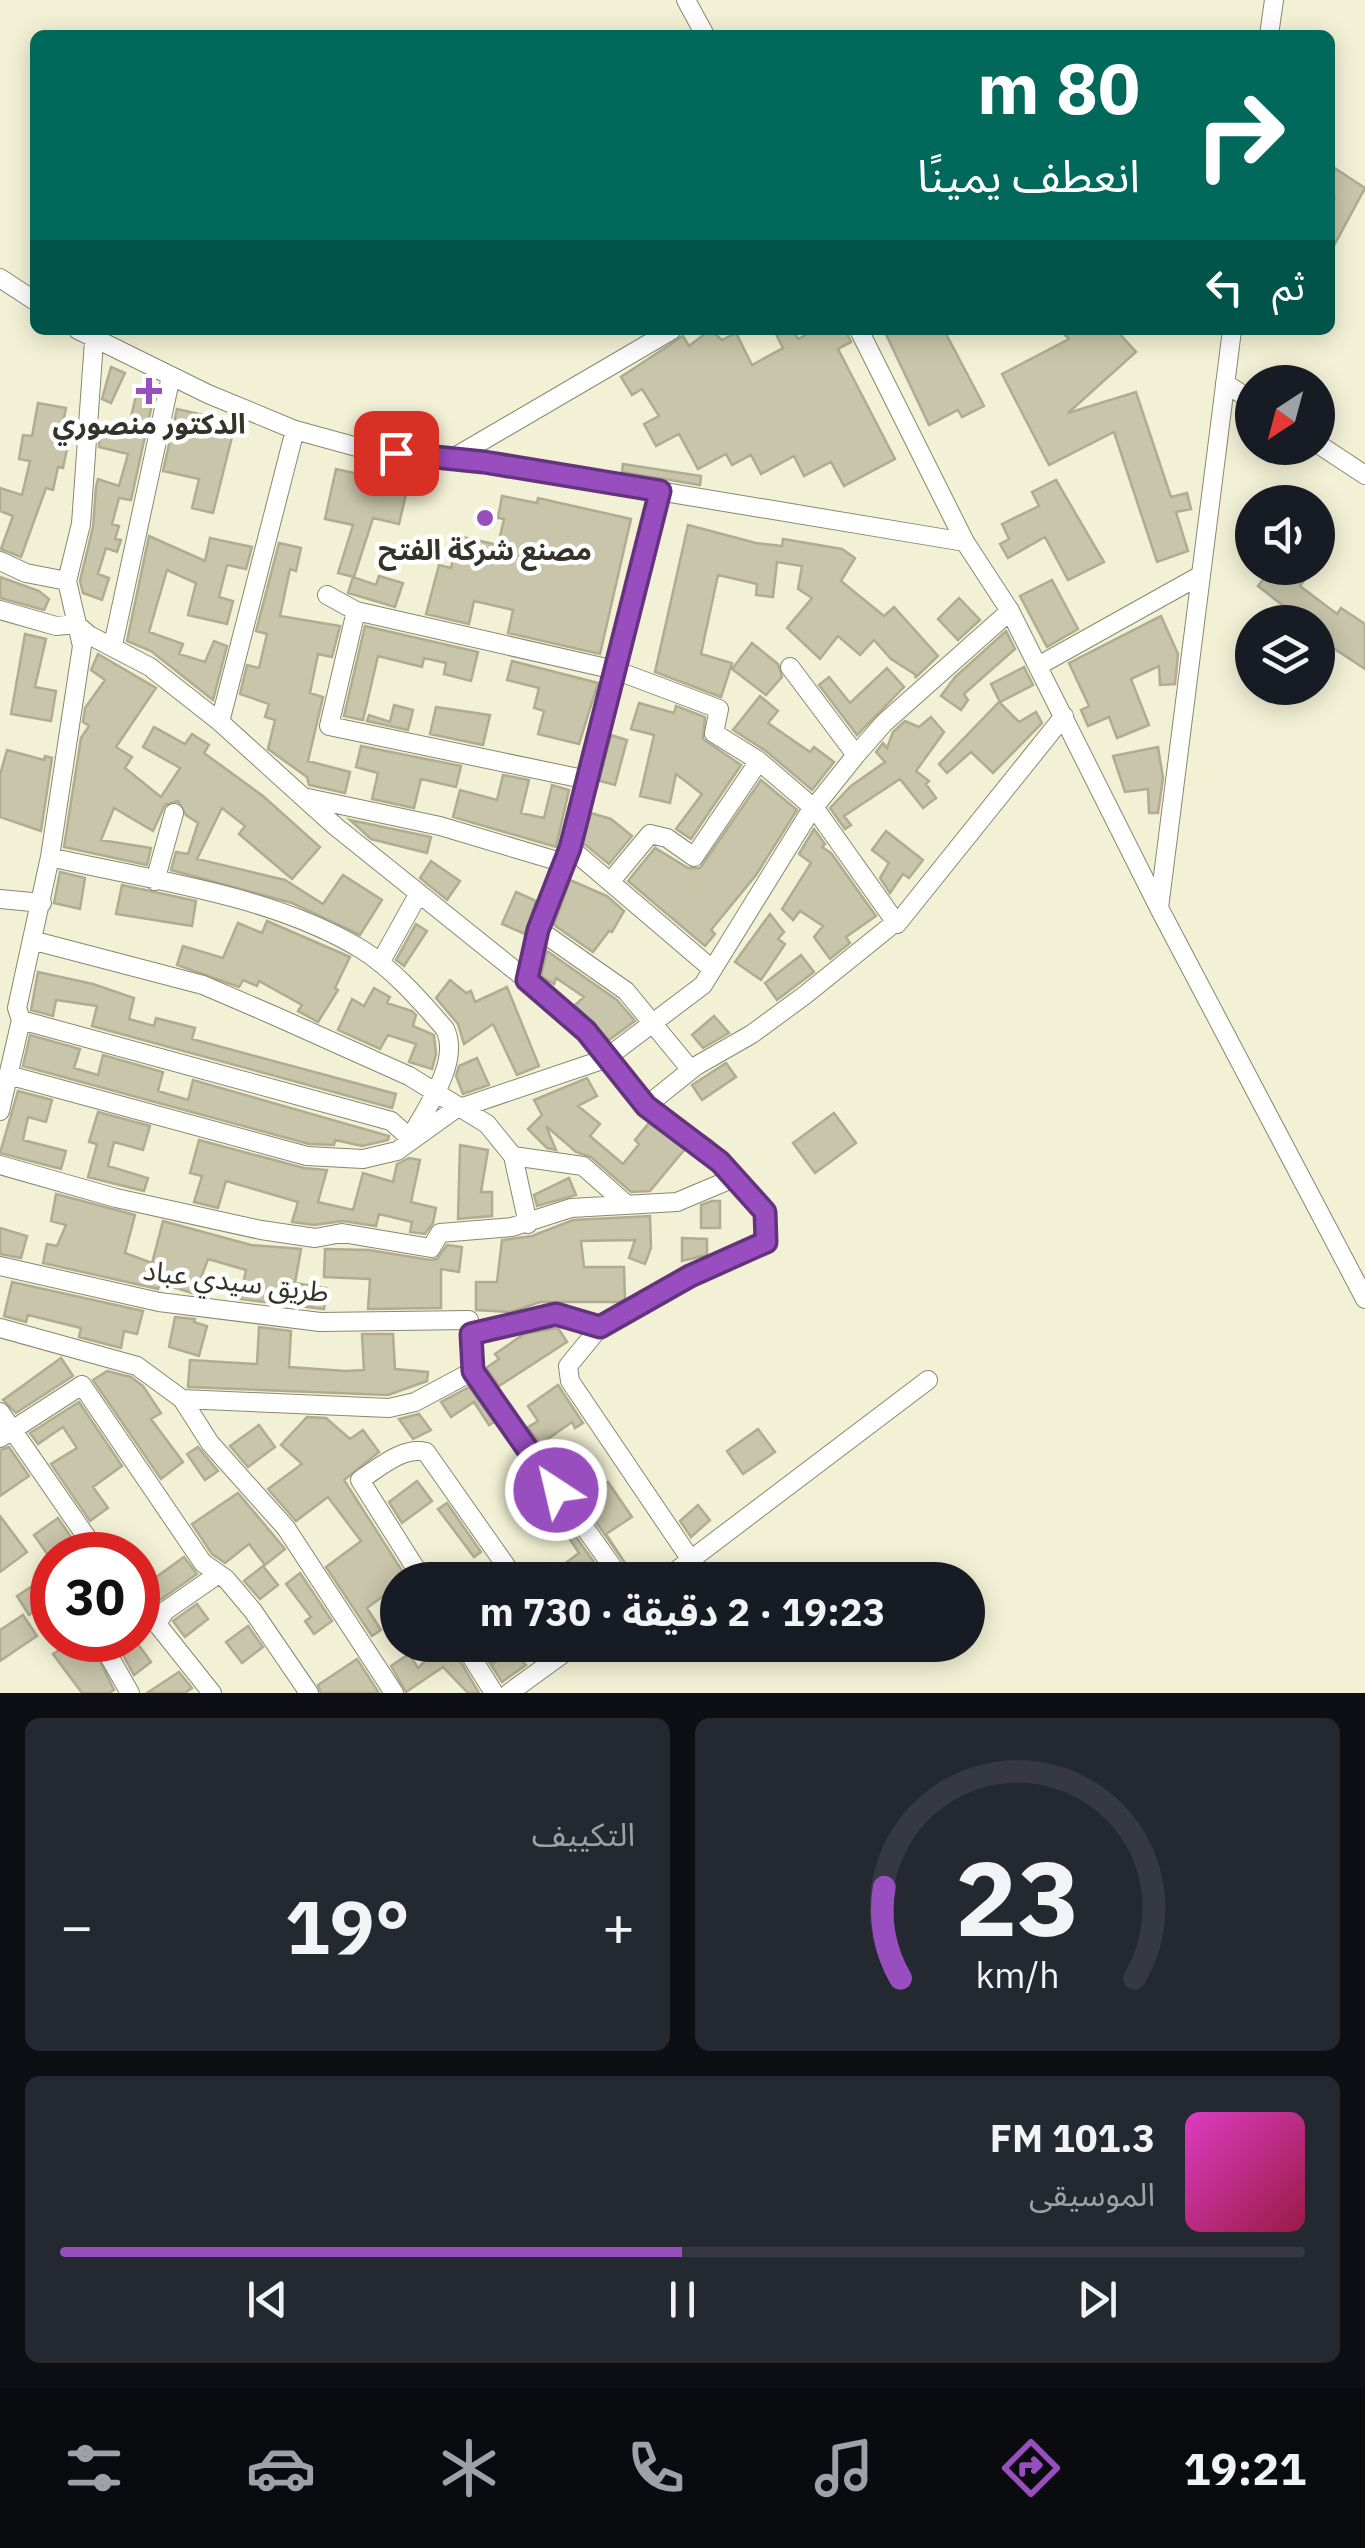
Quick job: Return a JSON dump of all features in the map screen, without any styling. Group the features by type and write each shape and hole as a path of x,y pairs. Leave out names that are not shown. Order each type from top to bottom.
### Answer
{"street":[{"path":"686,0 702,30"},
{"path":"1270,30 1274,0"},
{"path":"0,278 30,298"},
{"path":"0,1107 8,1076 13,1010 42,903 82,646 67,582 80,524 86,335 296,430 368,450 452,458 965,542"},
{"path":"452,458 663,335"},
{"path":"862,335 965,542 1010,611 1159,908 1365,1299"},
{"path":"1159,908 1231,335"},
{"path":"113,645 171,376"},
{"path":"1225,384 1235,390"},
{"path":"220,722 296,430"},
{"path":"1335,455 1365,475"},
{"path":"527,980 538,930 567,855 588,780 660,491"},
{"path":"0,561 67,582"},
{"path":"1038,666 1201,576"},
{"path":"327,595 356,611 615,670 719,709 714,733 758,761 816,810 897,924"},
{"path":"0,610 56,626 76,624 150,667 220,722 302,797 586,1031 646,1106 706,1148 765,1212 766,1242 690,1276 600,1327 568,1366 570,1380 692,1560"},
{"path":"356,611 329,726 588,780"},
{"path":"8,1076 308,1156 382,1158 459,1108 605,1059 703,985 770,873 856,755 884,723 1010,611"},
{"path":"790,667 856,755"},
{"path":"646,1106 691,1070 752,1034 892,924 897,924 1064,716"},
{"path":"611,881 650,834 667,838 694,857 758,761"},
{"path":"302,797 567,855 611,881 712,969"},
{"path":"155,881 174,813"},
{"path":"50,857 257,904 360,948 380,963 434,1016 450,1041 434,1092 410,1138"},
{"path":"380,963 419,894"},
{"path":"0,899 42,903"},
{"path":"538,930 626,992 691,1070"},
{"path":"34,941 203,985 409,1076 487,1124 512,1156 528,1224"},
{"path":"13,1010 391,1121 410,1138"},
{"path":"512,1156 583,1166 626,1204"},
{"path":"0,1165 116,1198 315,1238 342,1232 432,1248 440,1233 528,1224 570,1208 677,1202 734,1178"},
{"name":"طريق سيدي عباد","path":"0,1266 158,1302 320,1322 470,1327 556,1314 600,1327"},
{"path":"470,1327 473,1371 609,1562"},
{"path":"0,1328 137,1366 182,1399 210,1443 286,1528 394,1693"},
{"path":"6,1434 82,1384 91,1356"},
{"path":"182,1399 388,1408 416,1402 473,1371"},
{"path":"689,1562 928,1380"},
{"path":"82,1384 203,1563 226,1579 253,1611 309,1693"},
{"path":"0,1412 6,1434 81,1532"},
{"path":"412,1562 360,1480 398,1456 419,1449 426,1452 503,1562"},
{"path":"160,1614 216,1575"},
{"path":"160,1641 212,1693"},
{"path":"112,1662 130,1693"},
{"path":"475,1662 494,1693"},
{"path":"509,1693 549,1662"}],"building":[{"path":"1335,168 1365,188 1335,244"},
{"path":"703,335 716,335 722,340 737,335 752,365 783,348 776,335 796,335 798,339 806,335 848,335 851,342 838,349 895,459 844,486 831,462 804,476 794,456 761,474 751,455 732,465 726,454 698,469 679,434 656,446 644,424 659,416 642,389 632,395 621,377 683,336 689,346"},
{"path":"886,335 947,335 984,406 962,417 958,410 929,425"},
{"path":"1065,335 1121,335 1136,352 1068,413 1136,392 1171,497 1187,493 1191,509 1176,512 1188,551 1157,562 1114,432 1049,465 1002,374 1069,339"},
{"path":"111,367 125,373 111,403 102,399"},
{"path":"136,396 153,400 131,500 119,498 112,524 119,526 115,539 121,540 117,552 106,548 98,574 109,578 102,600 83,593 80,581 93,527 96,487 98,479 119,486 128,454 99,447 100,431 126,437"},
{"path":"38,403 66,408 59,442 68,444 63,468 58,467 53,490 46,488 21,557 1,549 13,516 0,511 0,488 22,495 30,461 19,459 23,435 32,436"},
{"path":"177,409 203,415 201,425 233,433 213,513 192,508 199,479 163,471"},
{"path":"623,464 701,476 700,485 622,472"},
{"path":"336,469 381,479 383,471 410,477 399,524 373,518 354,577 338,573 353,525 325,519"},
{"path":"1056,480 1104,562 1068,580 1045,537 1008,558 1000,544 1009,539 1002,524 1039,506 1032,492"},
{"path":"502,496 537,503 538,498 631,519 600,654 508,633 513,610 474,601 469,624 426,614 439,565 451,568 458,536 498,545 504,519 498,518"},
{"path":"688,525 756,543 782,546 783,539 842,549 855,558 841,581 884,616 894,607 938,656 915,678 874,640 860,655 838,636 820,659 787,628 812,598 798,589 802,566 777,562 773,597 756,595 757,584 718,575 701,654 732,663 721,697 655,672"},
{"path":"149,536 205,561 210,538 252,547 246,569 227,565 219,597 233,601 227,624 188,615 196,583 167,570 149,632 183,644 179,654 205,662 214,641 227,646 213,700 151,651 127,641"},
{"path":"279,543 301,548 296,571 290,569 280,616 340,626 332,657 318,654 310,693 323,697 308,761 350,772 345,793 309,785 307,777 268,749 275,720 265,717 269,704 240,694 247,665 259,668 267,634 256,631"},
{"path":"379,576 403,583 395,607 348,593 353,577 376,585"},
{"path":"0,577 39,591 49,599 44,610 0,598"},
{"path":"1052,580 1078,629 1047,647 1020,596"},
{"path":"1301,585 1325,605 1282,605 1258,586"},
{"path":"959,598 980,620 958,640 938,619"},
{"path":"1341,608 1365,624 1365,669 1335,649 1335,612"},
{"path":"1161,616 1178,654 1175,684 1160,685 1159,666 1131,679 1149,725 1117,738 1109,717 1088,726 1081,710 1089,706 1069,663"},
{"path":"365,626 478,652 471,681 444,674 446,663 424,658 422,667 378,656 363,720 344,716"},
{"path":"1006,631 1015,649 964,694 968,700 961,710 941,696 955,677"},
{"path":"25,634 46,639 35,687 56,691 51,721 11,714"},
{"path":"752,643 778,664 782,677 766,695 732,669"},
{"path":"98,654 156,688 116,747 132,757 125,768 161,797 180,768 143,747 154,727 185,744 192,734 209,745 204,753 263,796 320,847 292,879 239,834 245,826 222,808 197,859 285,880 323,904 343,875 382,900 360,935 292,903 171,870 176,852 188,854 198,823 186,815 178,801 165,805 153,831 114,808 101,840 151,848 147,865 64,847 81,738 89,726 83,722 85,708 105,680 91,670"},
{"path":"512,661 598,683 579,744 538,734 544,711 534,708 539,688 507,680"},
{"path":"1024,667 1033,685 1000,702 991,684"},
{"path":"887,668 904,687 857,735 819,685 829,677 850,703"},
{"path":"760,696 778,711 768,723 810,752 814,747 834,762 812,790 766,751 733,730"},
{"path":"999,702 1019,722 1036,712 1042,723 993,773 971,752 947,773 939,764"},
{"path":"639,703 674,713 676,706 705,717 703,739 741,765 691,839 676,829 702,794 676,774 670,803 640,796 654,735 631,729"},
{"path":"394,705 413,710 408,730 367,721 369,715 390,722"},
{"path":"436,707 490,715 483,745 430,734"},
{"path":"931,717 944,732 916,771 929,781 926,784 936,798 923,808 900,779 844,816 851,825 845,829 830,808 851,786 885,762 876,752 883,743 887,748 893,732 905,721 919,727"},
{"path":"611,735 627,740 615,785 600,781"},
{"path":"361,746 461,766 456,787 421,779 414,808 372,799 378,773 356,767"},
{"path":"1158,747 1163,778 1158,813 1149,813 1148,789 1125,792 1113,756"},
{"path":"7,750 44,760 45,756 52,758 41,831 0,817 0,775"},
{"path":"503,775 529,780 521,813 544,818 552,785 569,790 556,847 453,817 460,790 497,800"},
{"path":"761,780 797,810 756,875 711,930 715,934 705,946 628,881 655,848 688,868 700,868"},
{"path":"591,813 611,819 632,836 609,864 583,843"},
{"path":"350,820 431,837 427,853 371,839"},
{"path":"814,829 825,844 822,847 831,853 876,916 846,937 850,943 830,959 814,937 823,926 800,911 793,920 782,909 811,863 799,854"},
{"path":"886,831 923,860 909,878 903,874 890,893 880,878 889,863 872,850"},
{"path":"431,861 460,881 447,900 420,878"},
{"path":"60,872 85,878 80,909 54,903"},
{"path":"570,880 607,896 624,911 612,932 593,952 554,925"},
{"path":"122,885 196,901 192,926 116,914"},
{"path":"516,892 536,901 525,934 502,924"},
{"path":"770,914 784,932 778,939 785,944 761,980 735,962"},
{"path":"267,921 350,957 335,988 338,990 318,1022 298,1011 302,1005 259,981 257,986 243,980 239,987 177,965 183,946 223,958 238,923 262,933"},
{"path":"416,924 427,931 404,966 396,960"},
{"path":"547,951 617,1000 635,1021 609,1040 575,1005 584,997 556,978 554,984 541,976"},
{"path":"801,955 814,972 777,1000 765,983"},
{"path":"38,972 134,998 129,1019 154,1026 156,1018 195,1028 192,1039 396,1094 392,1108 92,1026 97,1006 56,1000 53,1016 31,1010"},
{"path":"450,980 466,993 471,991 475,1002 507,987 539,1066 517,1075 493,1024 464,1044 458,1024 436,998"},
{"path":"374,988 390,997 387,1003 412,1011 416,1015 413,1026 434,1035 436,1054 432,1069 409,1062 416,1044 388,1035 380,1049 338,1030 352,999 364,1006"},
{"path":"714,1016 729,1033 703,1048 692,1035"},
{"path":"30,1035 80,1049 74,1068 98,1075 103,1055 163,1072 158,1091 188,1100 193,1080 389,1136 388,1140 362,1146 335,1140 334,1145 309,1144 23,1066"},
{"path":"477,1058 489,1085 463,1094 456,1076 459,1066"},
{"path":"726,1063 736,1077 702,1100 692,1085"},
{"path":"587,1078 597,1096 578,1106 600,1124 590,1136 623,1164 649,1123 685,1149 650,1191 631,1192 591,1157 576,1152 546,1126 556,1150 547,1148 528,1129 542,1115 534,1100"},
{"path":"18,1091 52,1100 46,1122 28,1117 23,1140 66,1151 61,1169 0,1153"},
{"path":"98,1112 150,1126 143,1150 114,1142 108,1166 148,1178 144,1191 88,1177 97,1144 89,1142"},
{"path":"834,1113 856,1143 815,1173 793,1143"},
{"path":"199,1140 304,1168 327,1170 318,1202 353,1210 363,1173 393,1182 397,1164 409,1158 420,1160 411,1202 436,1208 433,1223 425,1234 410,1232 412,1222 379,1214 376,1226 343,1221 314,1225 292,1222 298,1202 226,1181 218,1208 194,1202 202,1176 190,1173"},
{"path":"460,1145 488,1150 481,1192 492,1192 492,1216 458,1219"},
{"path":"569,1178 576,1195 537,1206 534,1195"},
{"path":"56,1194 135,1215 125,1253 152,1263 163,1221 251,1245 301,1249 295,1283 326,1288 324,1309 240,1299 246,1270 208,1259 195,1294 160,1283 158,1289 43,1263 47,1244 57,1246 66,1225 51,1221"},
{"path":"720,1201 720,1228 701,1228 701,1205"},
{"path":"650,1216 651,1248 645,1264 629,1258 635,1240 581,1241 584,1267 624,1267 625,1299 540,1302 511,1312 476,1310 476,1282 497,1282 502,1240 532,1236 573,1220"},
{"path":"0,1228 27,1236 21,1258 0,1254"},
{"path":"682,1238 707,1239 707,1255 682,1261"},
{"path":"447,1245 462,1247 459,1272 441,1269 441,1308 368,1309 370,1279 324,1277 325,1249 369,1250 430,1260 437,1259"},
{"path":"12,1282 143,1311 137,1334 124,1331 121,1348 79,1337 81,1328 28,1315 26,1322 4,1316"},
{"path":"175,1317 195,1319 194,1322 207,1326 199,1356 169,1347"},
{"path":"259,1327 291,1331 289,1367 345,1371 364,1370 362,1334 393,1334 395,1369 428,1372 427,1381 388,1395 188,1387 190,1360 257,1364"},
{"path":"558,1328 567,1342 499,1386 486,1368 499,1359 495,1354 524,1334"},
{"path":"61,1358 73,1376 16,1413 3,1400"},
{"path":"107,1371 131,1377 143,1386 161,1413 151,1419 183,1462 161,1479 93,1380"},
{"path":"558,1385 583,1423 575,1428 572,1422 542,1443 560,1471 528,1427 538,1421 528,1406"},
{"path":"469,1387 494,1422 489,1425 474,1402 451,1417 441,1402"},
{"path":"79,1402 122,1466 93,1487 108,1508 90,1521 51,1464 77,1448 63,1427 38,1444 30,1433"},
{"path":"419,1414 431,1430 413,1439 399,1419"},
{"path":"307,1417 326,1418 350,1439 363,1430 379,1452 344,1480 396,1562 380,1562 380,1598 367,1608 380,1628 372,1636 326,1567 361,1541 328,1497 296,1521 268,1489 302,1464 281,1445"},
{"path":"259,1425 275,1447 248,1467 230,1446"},
{"path":"758,1429 775,1452 743,1474 727,1451"},
{"path":"9,1447 29,1476 0,1496 0,1450"},
{"path":"198,1447 218,1471 205,1480 187,1454"},
{"path":"417,1481 432,1501 402,1523 389,1502"},
{"path":"608,1482 632,1517 606,1534 624,1562 576,1494 582,1490 586,1497"},
{"path":"238,1493 285,1549 265,1565 249,1544 225,1563 212,1554 192,1524"},
{"path":"447,1503 481,1552 474,1557 438,1509"},
{"path":"698,1505 710,1520 691,1537 680,1521"},
{"path":"555,1508 594,1562 567,1562 579,1553 551,1511"},
{"path":"0,1516 27,1552 0,1572"},
{"path":"58,1518 68,1532 38,1532"},
{"path":"184,1557 197,1574 160,1600 160,1574"},
{"path":"263,1566 278,1585 260,1599 244,1581"},
{"path":"300,1573 332,1621 314,1634 305,1621 311,1617 286,1584"},
{"path":"30,1587 29,1615 17,1596"},
{"path":"197,1604 208,1619 185,1637 173,1621"},
{"path":"23,1615 30,1626 30,1641 0,1661 0,1630"},
{"path":"248,1626 263,1647 242,1663 226,1642"},
{"path":"357,1659 379,1693 321,1693 318,1685"},
{"path":"59,1662 100,1662 114,1690 82,1693"},
{"path":"127,1662 151,1662 134,1675"},
{"path":"414,1662 418,1668 424,1662 461,1662 479,1693 468,1693 443,1667 406,1692 391,1666"},
{"path":"489,1662 526,1665 502,1682"},
{"path":"179,1672 192,1688 185,1693 147,1693"}],"place":[{"name":"الدكتور منصوري","path":"149,391"},
{"name":"مصنع شركة الفتح","path":"485,518"}],"route":[{"path":"396,453 484,462 660,491 570,848 538,930 527,980 586,1031 646,1106 720,1162 765,1212 766,1242 690,1276 600,1327 556,1314 471,1334 473,1371 556,1490"}]}
